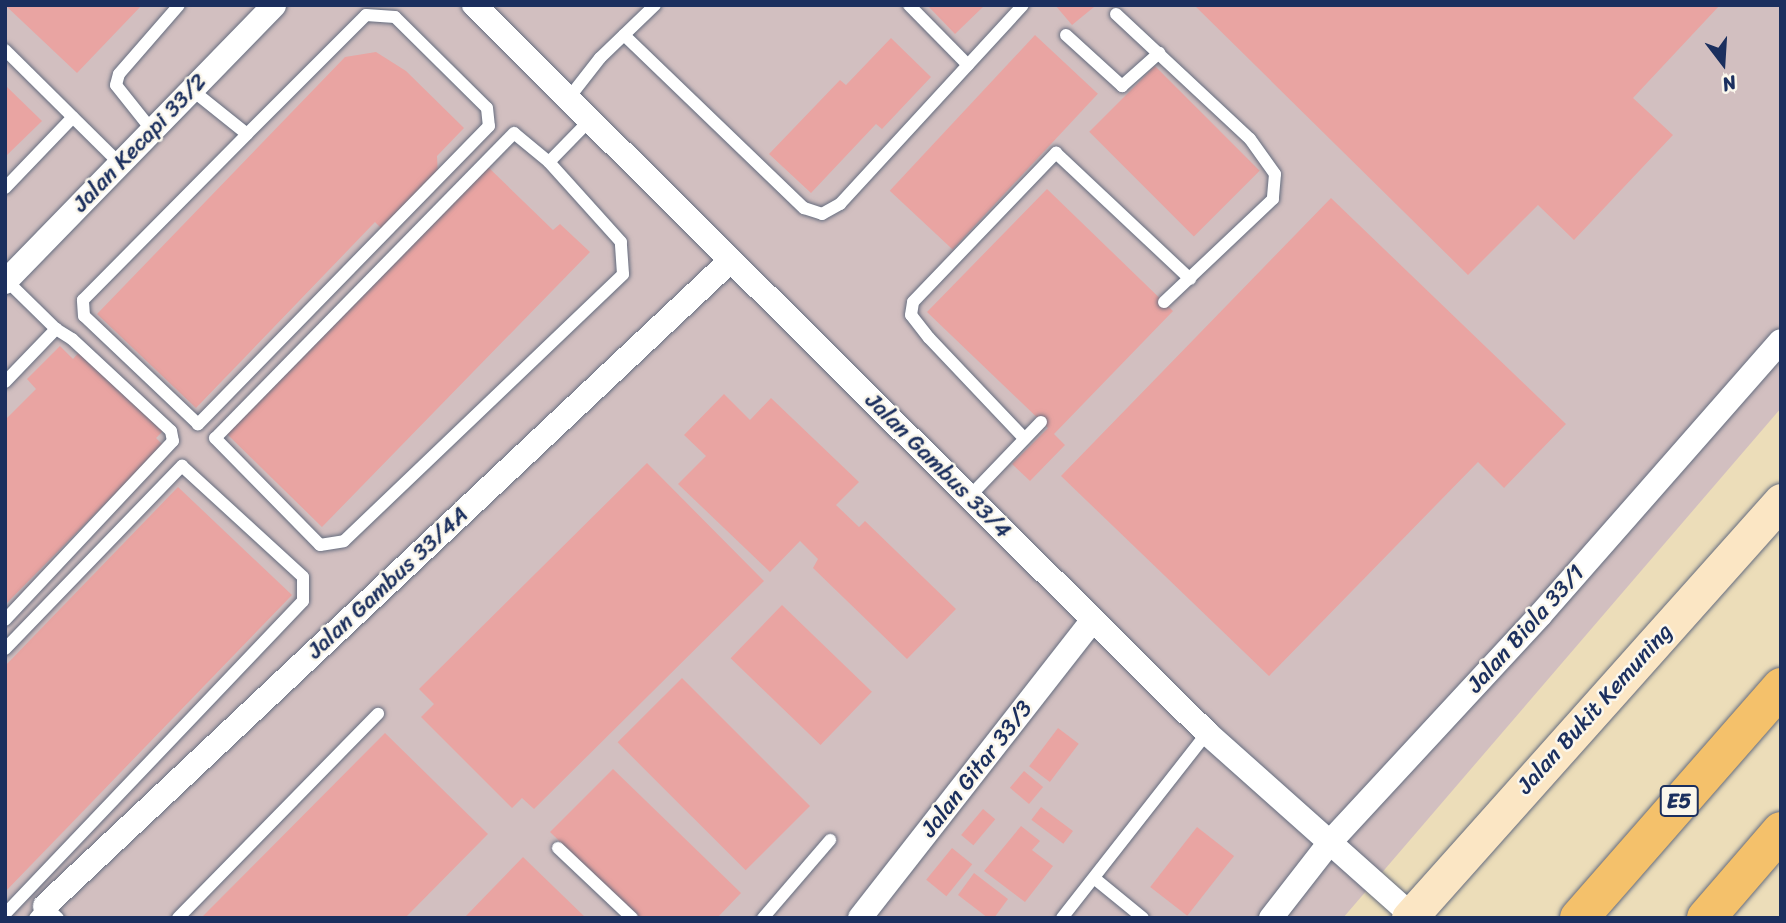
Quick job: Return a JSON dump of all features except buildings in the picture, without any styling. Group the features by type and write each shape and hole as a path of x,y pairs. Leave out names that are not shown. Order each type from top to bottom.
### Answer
{"highway":[{"name":"E5","path":"1579,918 1781,687"},
{"path":"1706,918 1781,831"}],"main road":[{"name":"Jalan Bukit Kemuning","path":"1410,916 1781,501"}],"street":[{"name":"Jalan Kecapi 33/2","path":"6,280 274,5"},
{"name":"Jalan Gambus 33/4","path":"474,5 1207,733 1331,841 1410,916"},
{"name":"Jalan Gambus 33/4A","path":"46,914 731,260"},
{"name":"Jalan Biola 33/1","path":"1271,918 1331,841 1541,614 1781,341"},
{"name":"Jalan Gitar 33/3","path":"867,916 1093,620"}],"lane":[{"path":"151,129 116,85 119,74 179,5"},
{"path":"568,99 600,58 655,5"},
{"path":"909,5 968,65"},
{"path":"624,35 804,208 822,214 840,204 1023,5"},
{"path":"1116,13 1250,139 1275,174 1273,198 1164,302"},
{"path":"366,15 395,17 487,108 489,126 198,424 84,316 83,300 247,134 366,15"},
{"path":"1066,34 1122,86 1159,53"},
{"path":"5,51 119,163"},
{"path":"192,90 247,134"},
{"path":"5,188 73,117"},
{"path":"549,162 590,120"},
{"path":"514,133 549,162 621,242 623,274 344,541 320,545 215,438 514,133"},
{"path":"1024,438 929,338 911,315 913,302 1056,153 1190,279"},
{"path":"5,620 173,441 171,431 72,339 56,329 6,280"},
{"path":"5,382 56,329"},
{"path":"969,497 1041,422"},
{"path":"5,649 181,466 303,577 303,601 5,914"},
{"path":"178,918 378,714"},
{"path":"1062,918 1207,733"},
{"path":"763,918 830,840"},
{"path":"558,848 632,918"},
{"path":"1094,878 1143,918"}],"shaded area":[{"path":"5,5 1781,5 1781,408 1343,918 5,918"}]}
